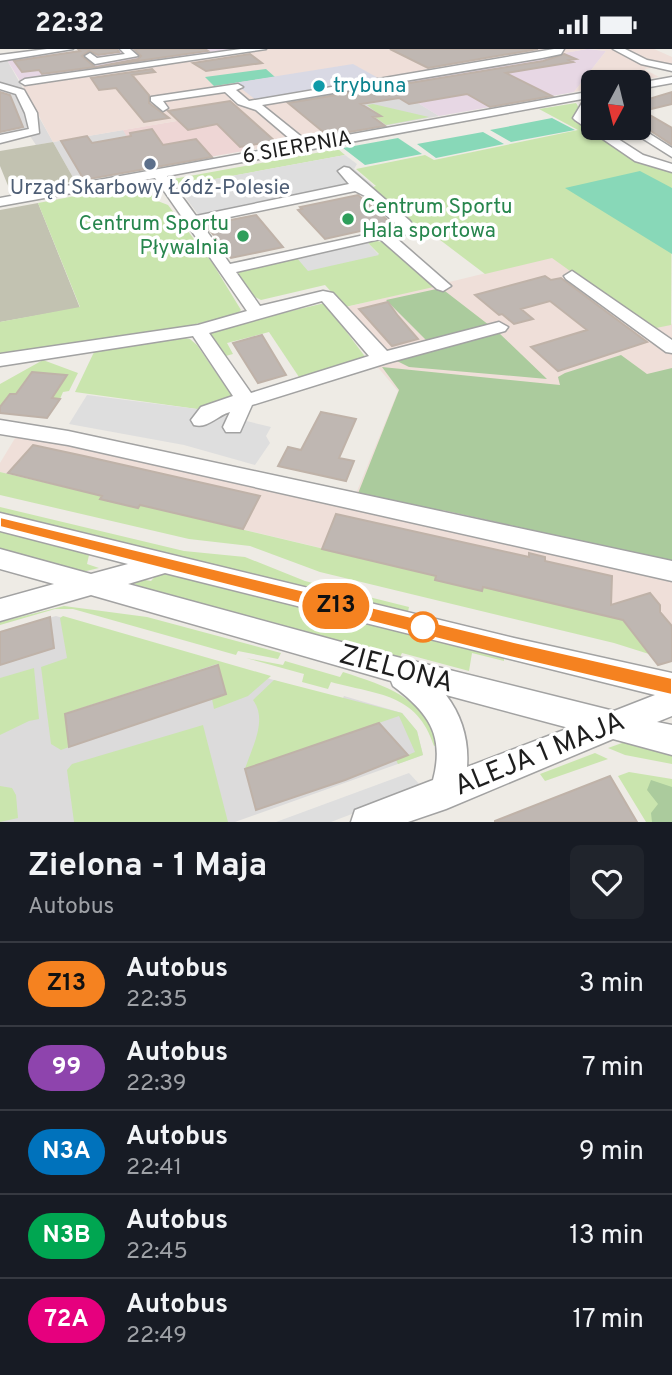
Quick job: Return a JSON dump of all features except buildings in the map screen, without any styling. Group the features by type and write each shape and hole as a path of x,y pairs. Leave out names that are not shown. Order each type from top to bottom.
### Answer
{"street":[{"path":"0,57 68,49"},
{"path":"90,56 95,61 133,56 125,49"},
{"path":"25,82 261,49"},
{"path":"163,108 155,99 209,87 233,87 242,102 256,103 550,53 559,49"},
{"path":"618,49 644,62 672,68"},
{"path":"179,61 189,69"},
{"path":"651,84 672,80"},
{"path":"0,86 20,92 31,113 35,131 0,139"},
{"name":"6 SIERPNIA","path":"0,202 581,96"},
{"path":"569,98 581,103"},
{"path":"256,103 251,110 301,148"},
{"path":"611,140 639,158 672,168"},
{"path":"651,140 672,153"},
{"path":"224,270 403,231 405,224 344,171"},
{"path":"159,174 256,312"},
{"path":"191,221 357,185"},
{"path":"383,234 443,286"},
{"path":"572,276 672,348"},
{"path":"0,360 198,330 250,317 256,312 327,296 375,352 386,357"},
{"path":"201,420 208,412 245,399 253,399 386,357 499,327"},
{"path":"198,330 245,399"},
{"path":"233,427 245,399"},
{"path":"0,427 68,438 672,571"},
{"name":"ZIELONA","path":"0,522 514,650 672,686"},
{"name":"ZIELONA","path":"0,559 389,668 672,740"},
{"path":"0,610 166,563"},
{"path":"389,668 433,700 443,714 451,732 453,758 453,769 446,793"},
{"name":"ALEJA 1 MAJA","path":"368,822 400,816 446,793 672,702"}],"shaded area":[{"path":"90,49 240,49 20,81 7,60"},
{"path":"240,49 587,49 287,101 327,136 256,149 218,114 53,142 20,81"},
{"path":"587,49 606,51 591,70 581,70 581,83 574,92 439,116 387,84"},
{"path":"592,49 654,49 672,57 672,65 644,69 646,70 591,70 606,51"},
{"path":"7,60 53,142 36,145 30,136 0,141 0,61"},
{"path":"353,64 380,79 256,100 234,83"},
{"path":"387,84 439,116 328,136 287,102"},
{"path":"218,114 255,149 124,172 126,167 106,140 127,137 123,130"},
{"path":"123,130 128,137 106,141 124,172 75,181 53,142"},
{"path":"53,142 75,181 11,193 0,166 0,151"},
{"path":"345,155 357,164 354,169 374,186 203,221 177,186"},
{"path":"38,203 80,308 0,322 0,210"},
{"path":"366,241 379,255 308,271 296,257"},
{"path":"561,255 672,324 672,661 658,665 612,606 611,617 141,505 138,508 100,499 101,496 0,472 0,463 23,425 355,496 398,391 330,311"},
{"path":"87,395 197,409 271,427 266,436 270,443 255,465 184,445 69,424"},
{"path":"56,616 342,700 344,696 402,713 417,731 423,755 235,822 0,822 0,631"},
{"path":"409,773 422,787 331,822 276,822"}],"green space":[{"path":"266,69 275,77 214,86 205,77"},
{"path":"576,103 579,108 575,114 581,121 581,140 615,140 672,172 671,325 651,329 552,258 485,274 419,224 409,223 369,188 376,186 356,169 425,155 434,160 578,130 539,109"},
{"path":"373,104 429,117 386,125 375,117 381,116 367,105"},
{"path":"552,118 575,130 511,142 490,130"},
{"path":"483,132 504,144 436,158 417,144"},
{"path":"398,138 422,154 365,165 343,148"},
{"path":"338,149 345,155 177,186 173,179"},
{"path":"640,171 672,188 672,254 565,188"},
{"path":"144,183 155,200 168,205 213,264 241,310 237,314 188,326 0,354 0,322 80,307 38,203"},
{"path":"366,241 387,243 438,286 345,307 325,285 261,300 253,296 238,274 240,270 296,257 379,254"},
{"path":"441,288 498,332 547,379 409,367 393,359 433,347 386,300"},
{"path":"325,303 369,362 301,380 269,332 227,343 233,354 222,357 208,339 211,330"},
{"path":"180,337 190,339 197,345 232,396 197,409 75,392 95,350"},
{"path":"621,355 647,374 672,368 672,565 536,535 523,528 442,510 427,511 357,496 399,390 382,367 560,385 558,377 565,373"},
{"path":"43,360 78,373 69,391 63,392 60,399 40,397 44,391 56,392 67,375 32,372 28,395 10,394 0,407 0,384"},
{"path":"0,472 102,496 101,499 138,508 140,505 610,617 611,605 649,654 614,643 320,572 250,546 189,539 0,495"},
{"path":"0,507 184,551 245,557 305,581 409,607 408,612 0,513"},
{"path":"0,531 86,552 89,555 87,564 99,568 82,572 0,550"},
{"path":"160,571 504,658 504,661 472,653 469,671 402,653 399,659 141,588 132,582 140,579 151,581"},
{"path":"64,606 147,617 281,653 278,659 238,651 236,655 73,609 55,609 0,625 0,622"},
{"path":"63,616 271,676 248,696 214,709 212,699 226,695 217,664 66,713 69,747 61,750 51,744 41,667 67,658 60,618"},
{"path":"246,658 283,665 285,661 340,677 343,672 388,689 402,696 424,715 437,745 434,746 417,715 394,699 331,682 328,689 302,682 304,674"},
{"path":"34,668 39,719 0,735 0,678"},
{"path":"274,680 402,713 417,731 423,755 398,764 396,760 415,752 399,716 245,769 259,725 259,716 253,700"},
{"path":"203,725 228,822 74,822 67,770 72,764"},
{"path":"622,743 672,753 672,764 625,755 608,748"},
{"path":"595,753 608,759 545,781 540,774"},
{"path":"629,772 672,779 672,822 646,822 618,776"},
{"path":"651,780 672,787 672,822 652,822 651,813 658,804 647,790"},
{"path":"0,786 12,788 16,795 18,818 0,822"}],"bus line":[{"name":"Z13","path":"0,522 514,650 672,686"}],"place":[{"name":"trybuna","path":"319,86"},
{"name":"Urząd Skarbowy Łódż-Polesie","path":"150,164"},
{"name":"Centrum Sportu Hala sportowa","path":"348,219"},
{"name":"Centrum Sportu Pływalnia","path":"243,236"}]}
